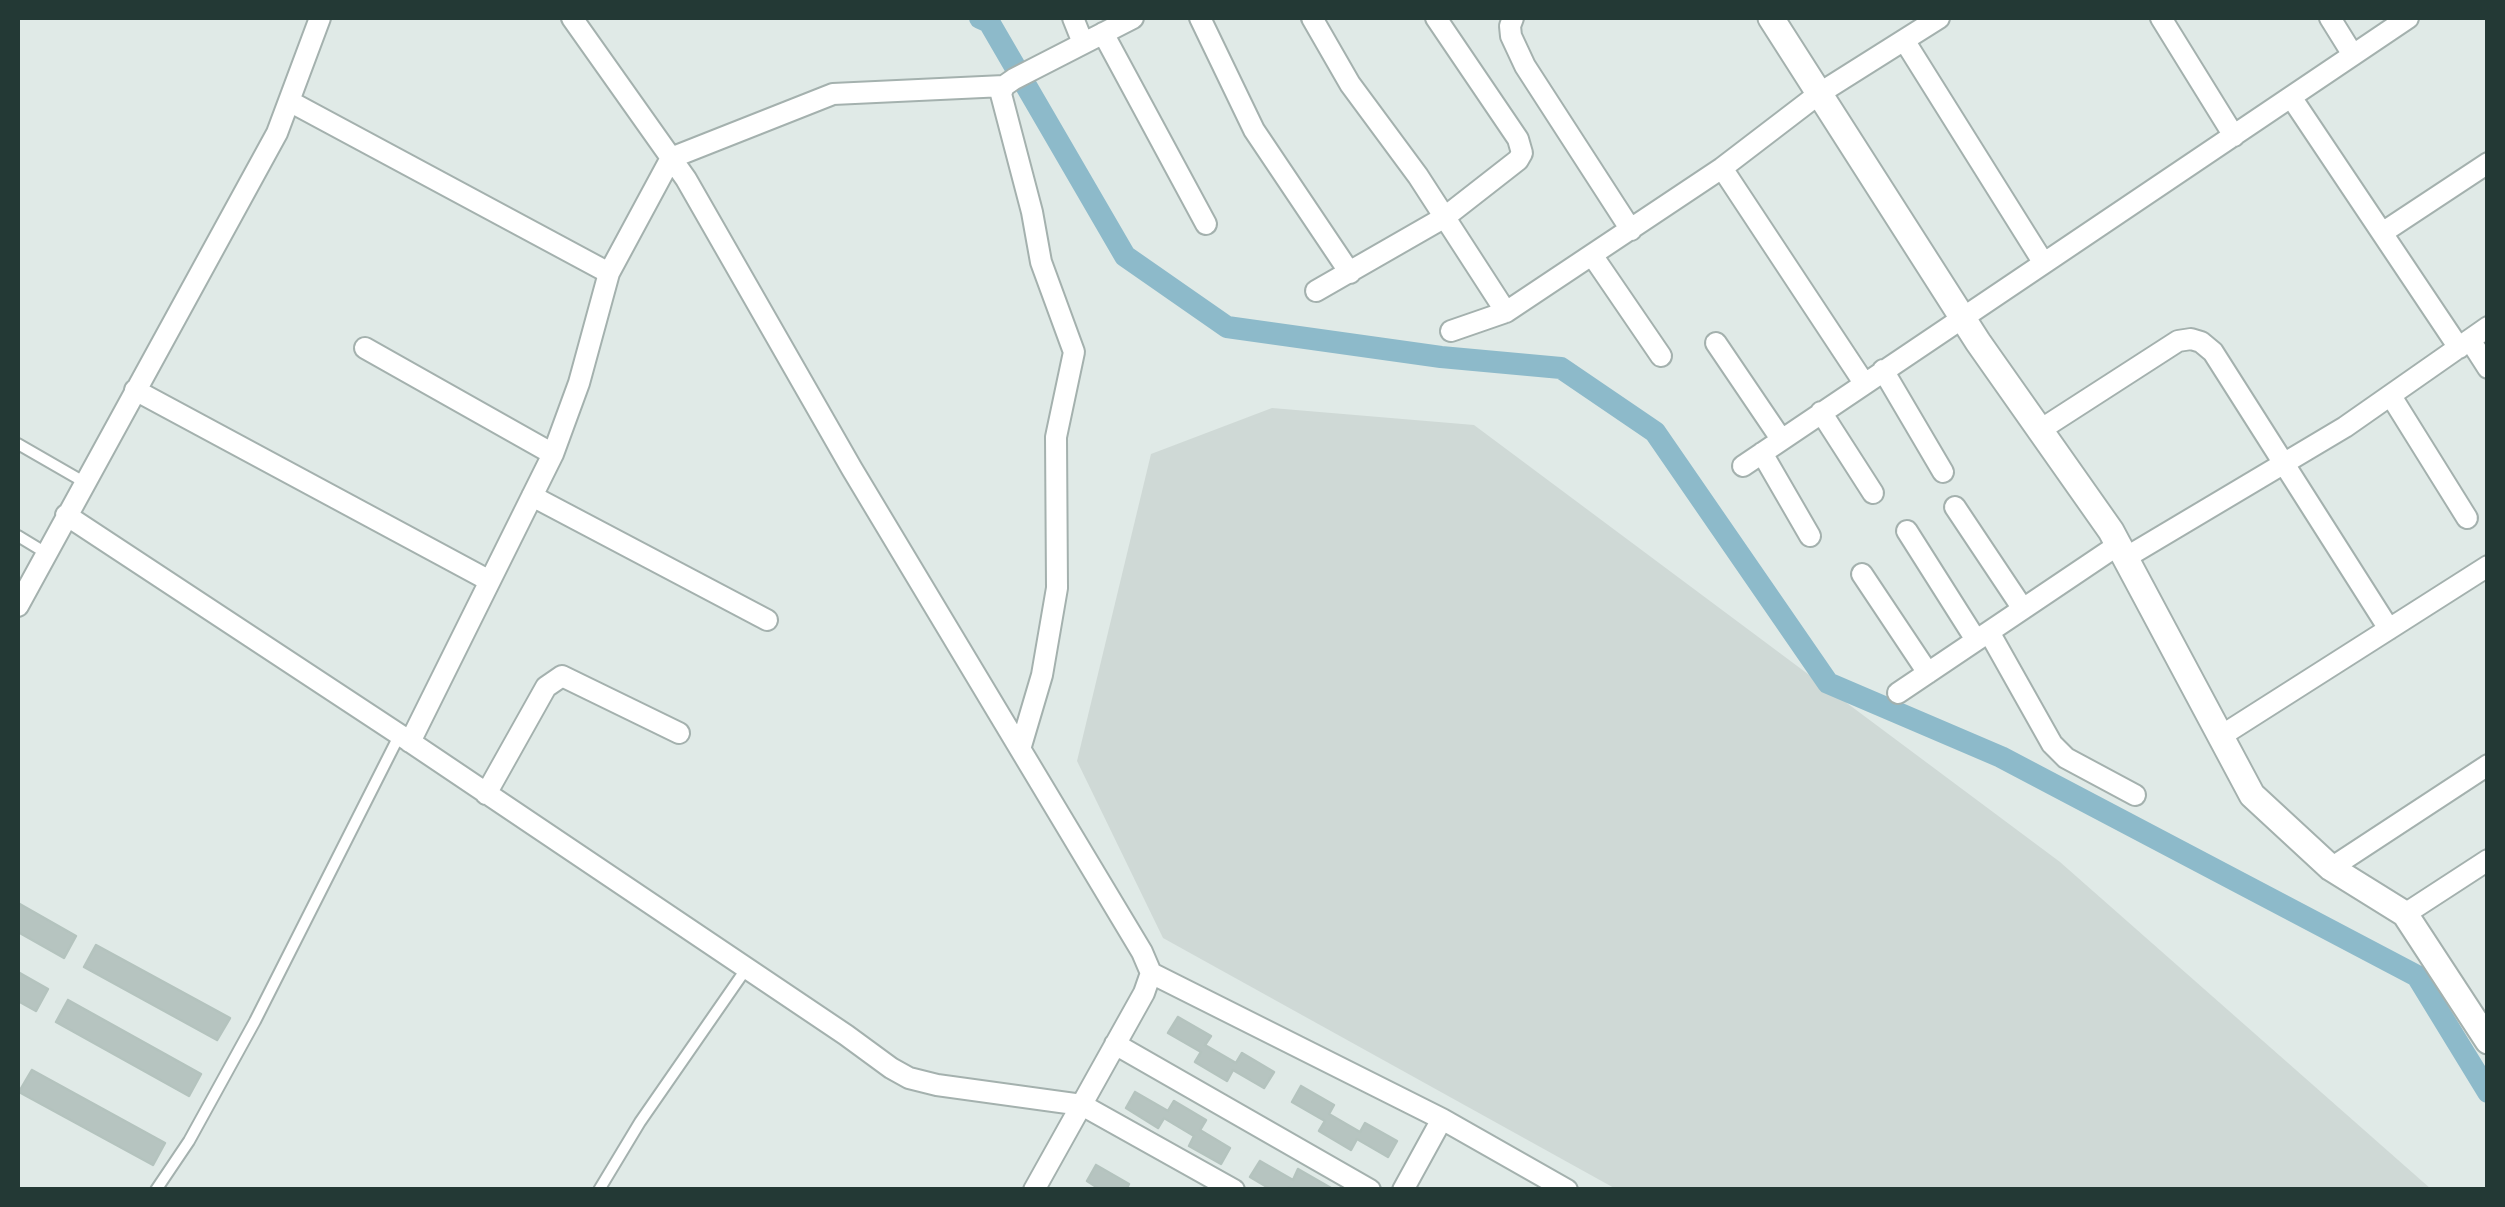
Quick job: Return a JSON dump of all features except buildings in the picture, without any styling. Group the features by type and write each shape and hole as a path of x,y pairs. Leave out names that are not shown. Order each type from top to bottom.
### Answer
{"street":[{"path":"18,606 277,133 320,18"},
{"path":"572,18 671,158 852,470 1130,928 1151,973 1442,1119 1567,1190"},
{"path":"1073,18 1084,43"},
{"path":"405,738 553,454 579,383 609,272 671,158 833,94 1009,82 1133,18"},
{"path":"1200,18 1254,130 1350,272"},
{"path":"1312,18 1350,84 1445,216 1506,312"},
{"path":"1316,291 1445,216 1518,160 1522,146 1436,18"},
{"path":"1513,18 1512,36 1525,66 1630,230"},
{"path":"1771,18 1962,316 2122,552 2252,795 2331,868 2405,914 2488,1041"},
{"path":"1451,330 1506,312 1722,168 1820,93 1940,18"},
{"path":"2161,18 2234,136"},
{"path":"2330,18 2353,54"},
{"path":"1743,466 2408,18"},
{"path":"1103,33 1206,224"},
{"path":"1904,40 2043,262"},
{"path":"1009,82 1004,106 1038,248 1074,352 1056,437 1058,588 1042,675 1021,746"},
{"path":"2291,97 2382,233 2465,344 2488,368"},
{"path":"289,101 609,272"},
{"path":"2382,233 2488,163"},
{"path":"1722,168 1864,383"},
{"path":"1592,256 1661,356"},
{"path":"1898,693 2023,609 2345,427 2488,327"},
{"path":"2040,430 2178,340 2192,339 2213,352 2388,630"},
{"path":"1716,343 1781,439"},
{"path":"365,348 553,454"},
{"path":"1882,370 1944,472"},
{"path":"135,390 488,580"},
{"path":"2391,396 2467,518"},
{"path":"1821,412 1873,493"},
{"path":"1762,452 1810,536"},
{"path":"532,496 767,620"},
{"path":"1955,506 2023,609"},
{"path":"66,515 909,1078 1082,1105 1234,1190"},
{"path":"1907,531 1983,636 2052,744 2066,758 2135,795"},
{"path":"2221,736 2488,566"},
{"path":"1862,574 1928,673"},
{"path":"486,794 546,687 562,676 679,734"},
{"path":"2331,868 2488,765"},
{"path":"2405,914 2488,860"},
{"path":"1034,1190 1144,993 1151,973"},
{"path":"1115,1044 1370,1190"},
{"path":"1402,1190 1442,1119"}],"lane":[{"path":"18,444 84,482"},
{"path":"18,536 46,553"},
{"path":"156,1190 189,1141 405,738"},
{"path":"599,1190 640,1122 746,969"}],"shaded area":[{"path":"1272,408 1474,425 2060,862 2431,1189 1616,1189 1163,938 1077,761 1151,454"}],"waterway":[{"path":"980,18 989,22 1125,256 1227,327 1441,357 1561,368 1655,432 1828,683 2001,757 2417,976 2488,1092"}]}
